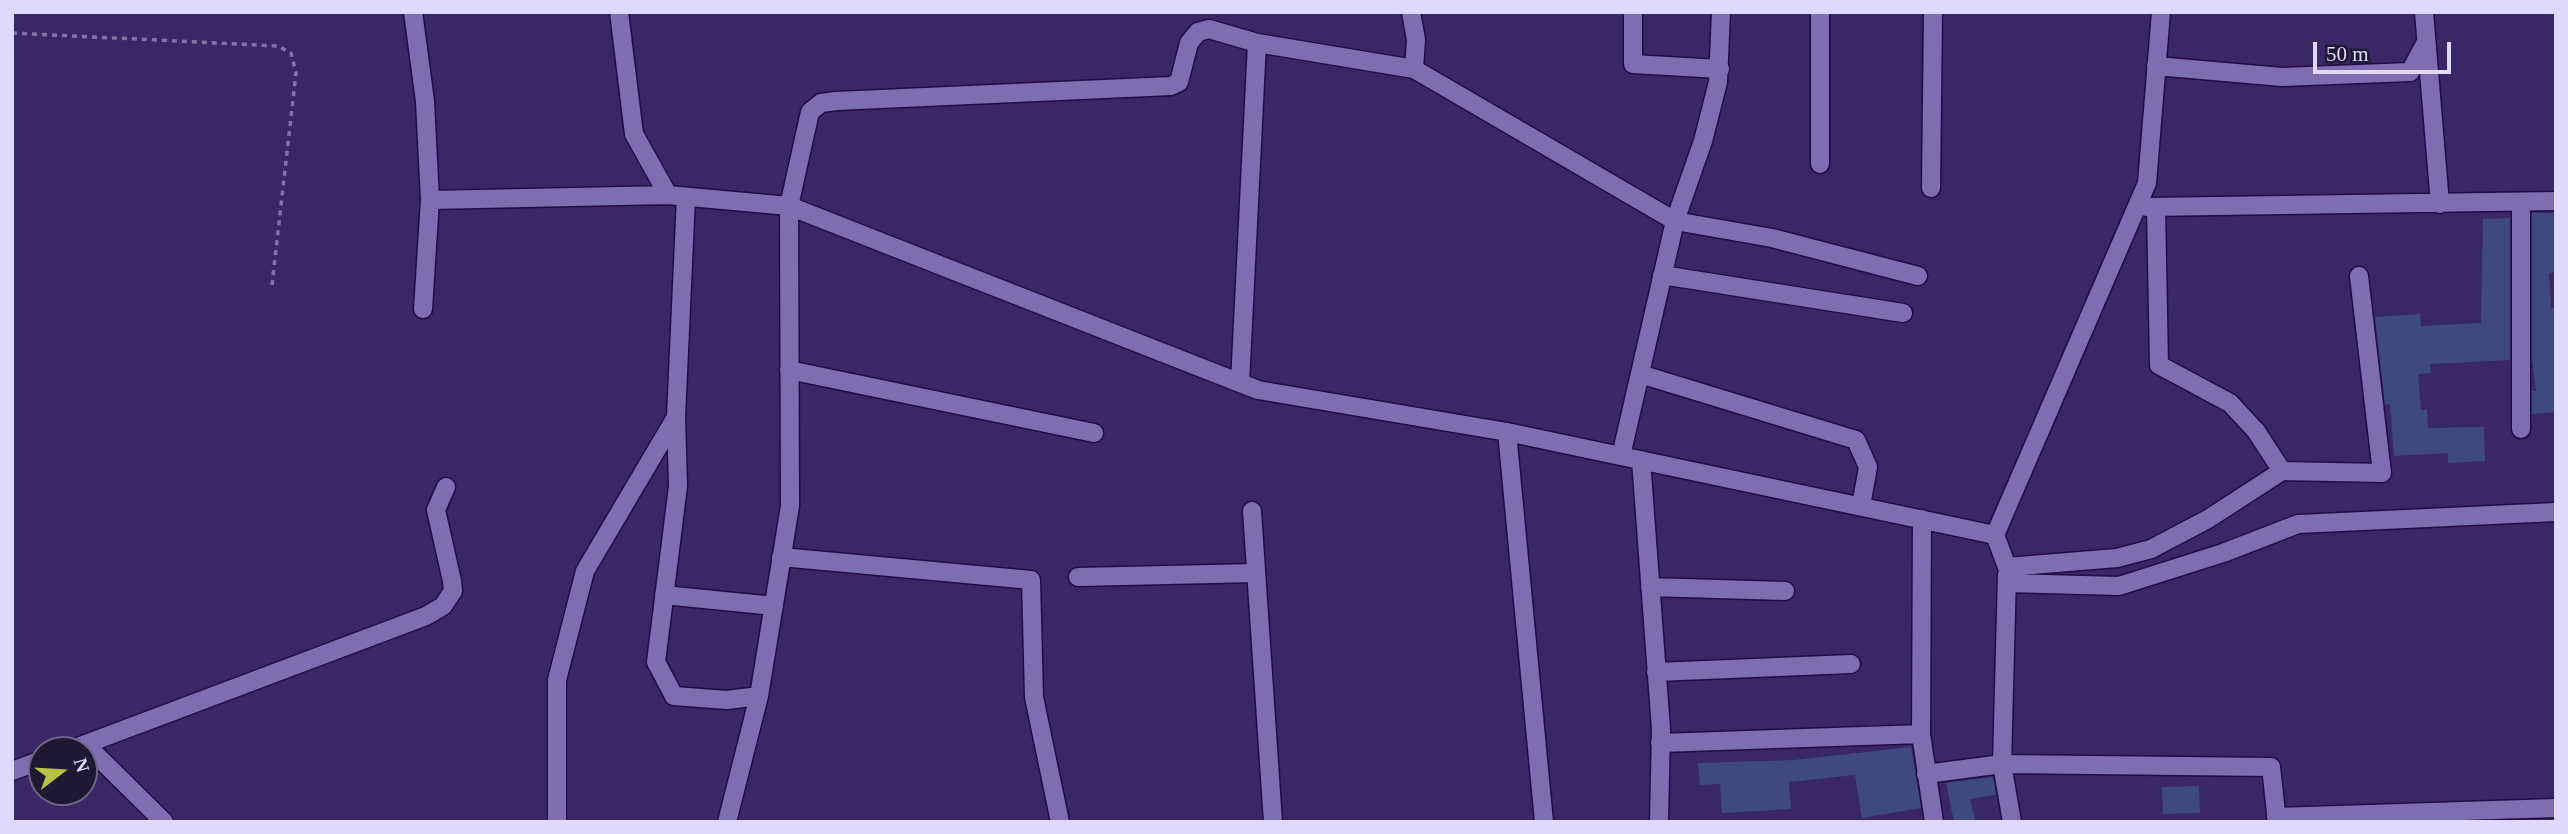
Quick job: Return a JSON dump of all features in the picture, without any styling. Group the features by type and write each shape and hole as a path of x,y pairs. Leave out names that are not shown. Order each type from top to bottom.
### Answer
{"street":[{"path":"413,12 425,101 430,200 423,309"},
{"path":"620,12 634,134 677,196 678,485 656,662 674,696 727,700 760,696"},
{"path":"1411,12 1416,40 1414,69"},
{"path":"1633,12 1633,64 1720,69"},
{"path":"1621,456 1675,221 1703,141 1720,69 1721,12"},
{"path":"1820,12 1820,164"},
{"path":"1931,188 1933,12"},
{"path":"2012,822 2002,764 2007,575 1995,535 2147,183 2161,12"},
{"path":"2424,12 2440,204"},
{"path":"727,822 760,696 790,506 789,206 810,112 821,103 1171,86 1179,82 1189,43 1198,32 1209,29 1257,43 1414,69 1675,221 1773,238 1918,276"},
{"path":"2157,66 2282,77 2410,72 2426,42"},
{"path":"1240,383 1257,43"},
{"path":"430,200 677,196 789,206 1258,390 1507,432 1995,535"},
{"path":"2136,207 2556,201"},
{"path":"2521,202 2521,429"},
{"path":"2156,207 2159,365 2230,404 2256,431 2282,471"},
{"path":"1662,275 1903,313"},
{"path":"2007,575 2117,558 2151,549 2208,519 2282,471 2382,474 2358,276"},
{"path":"789,370 1094,433"},
{"path":"1640,374 1856,440 1863,450 1868,467 1861,506"},
{"path":"557,822 557,680 585,571 676,417"},
{"path":"1507,432 1544,822"},
{"path":"1641,460 1660,743 1659,822"},
{"path":"98,739 413,621 443,606 453,592 436,510 446,487"},
{"path":"1252,511 1273,822"},
{"path":"2007,575 2119,586 2223,553 2298,524 2556,512"},
{"path":"1922,519 1920,734 1934,822"},
{"path":"781,557 1031,580 1034,697 1060,822"},
{"path":"1077,577 1256,573"},
{"path":"1650,587 1785,591"},
{"path":"664,594 774,606"},
{"path":"1656,672 1851,664"},
{"path":"1660,743 1920,734"},
{"path":"98,764 164,822"},
{"path":"1926,774 2002,764 2271,767 2277,819 2556,808"}],"path":[{"path":"12,33 278,46 291,53 296,74 272,285"}],"building":[{"path":"2532,213 2556,213 2556,272 2549,273 2551,308 2556,308 2556,412 2532,414 2532,391 2536,391 2532,360"},
{"path":"2510,218 2510,360 2430,364 2431,373 2418,374 2421,410 2427,410 2428,428 2484,427 2485,461 2448,463 2448,453 2394,456 2390,404 2385,405 2375,317 2420,314 2421,326 2481,323 2483,219"},
{"path":"1911,747 1921,808 1862,818 1855,775 1789,782 1791,809 1722,813 1720,784 1700,785 1698,763 1794,760"},
{"path":"1993,777 1996,795 1970,799 1976,822 1954,822 1946,783"},
{"path":"2199,786 2200,813 2163,814 2162,787"}]}
